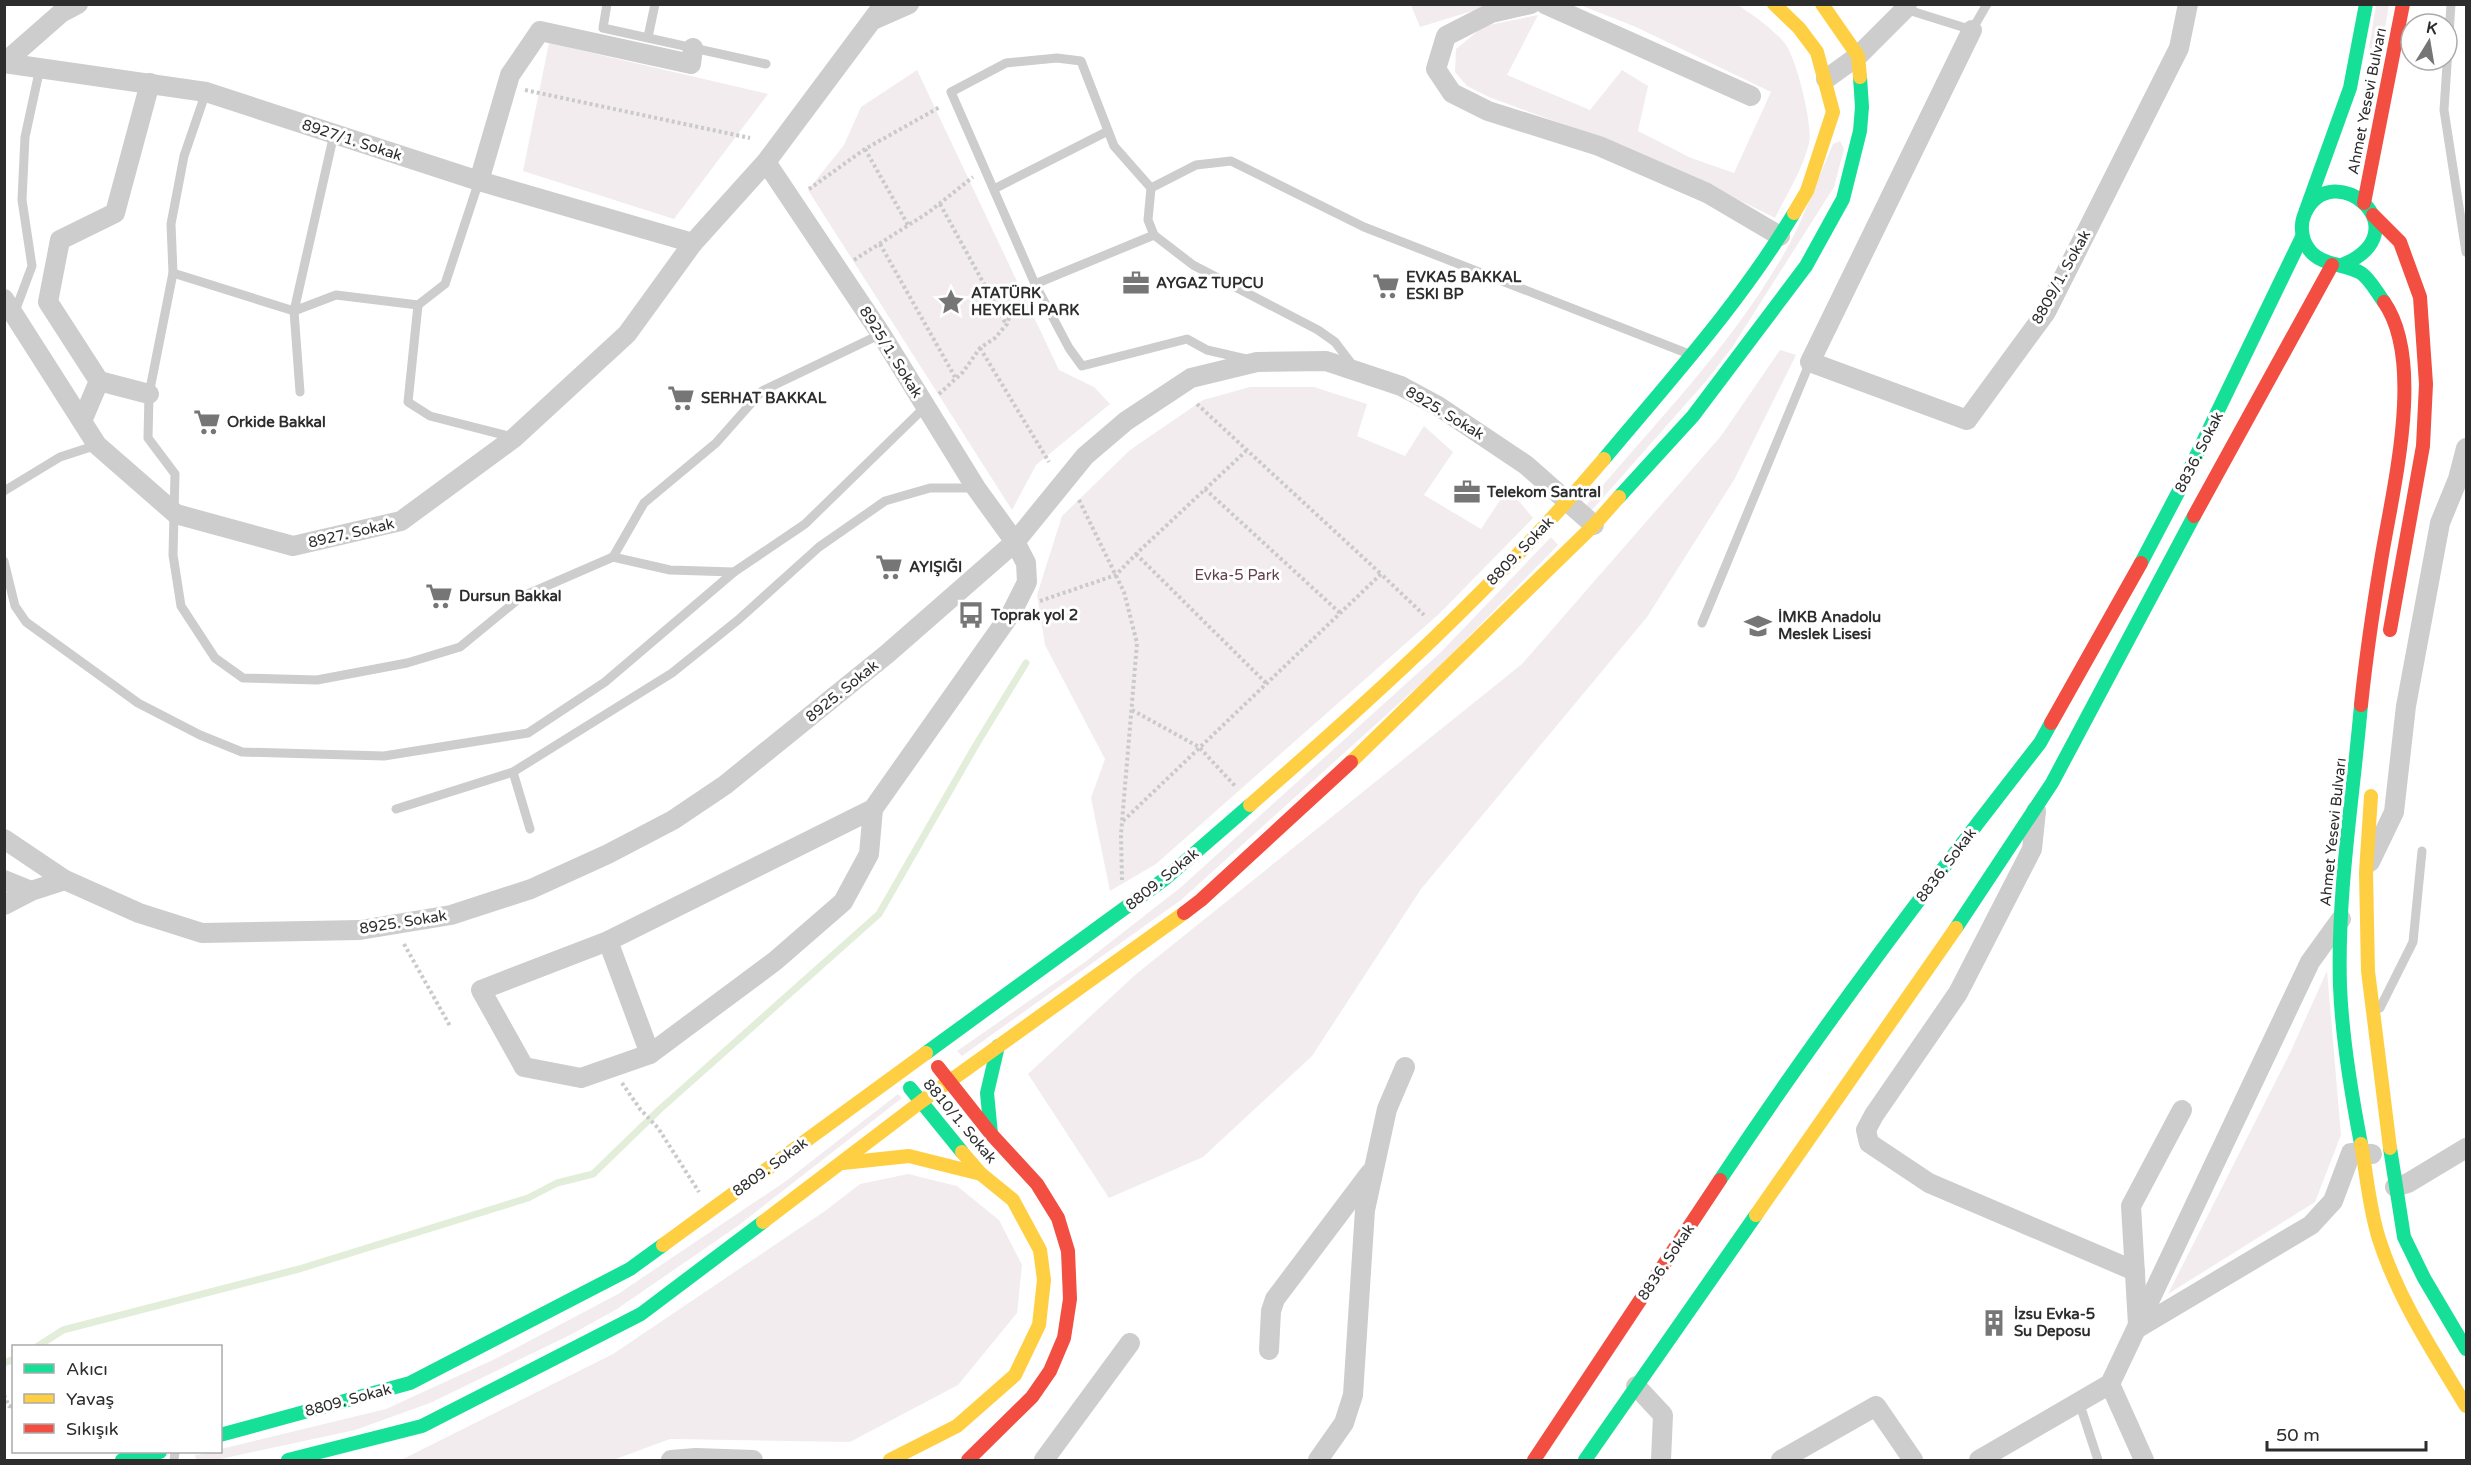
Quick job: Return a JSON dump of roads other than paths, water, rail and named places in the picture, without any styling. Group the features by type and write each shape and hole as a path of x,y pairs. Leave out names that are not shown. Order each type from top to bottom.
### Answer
{"street":[{"path":"880,12 909,4"},
{"path":"1531,4 1491,13 1446,36 1436,69 1452,93 1488,111 1599,146 1707,193 1780,236"},
{"path":"1545,4 1750,96"},
{"path":"1774,4 1798,28 1817,52 1826,80 1858,56 1906,7"},
{"path":"288,1461 422,1426 641,1314 950,1080 1201,900 1383,733 1594,525 1693,416 1806,266 1843,199 1857,143 1862,107 1858,56 1822,4"},
{"name":"8809/1. Sokak","path":"1810,362 1967,420 2046,312 2179,48 2187,4"},
{"path":"2366,4 2350,88 2301,225 2302,237 2313,255 2337,265 2362,257 2370,248 2375,226 2373,215"},
{"name":"Ahmet Yesevi Bulvarı","path":"2364,203 2403,4"},
{"path":"4,63 67,7"},
{"name":"8927. Sokak","path":"9,306 98,445 176,514 293,546 401,521 514,438 627,334 693,243 766,162 880,12"},
{"path":"1810,362 1972,30"},
{"path":"480,181 510,75 540,31 691,64 693,48"},
{"name":"8927/1. Sokak","path":"4,63 206,92 480,181 693,243"},
{"name":"8809. Sokak","path":"222,1434 410,1383 630,1269 1166,879 1350,718 1437,635 1566,503 1692,355 1780,236 1807,191 1833,112 1826,80"},
{"path":"149,394 99,381 48,302 60,240 115,213 150,83"},
{"name":"8925/1. Sokak","path":"766,162 929,403 976,488 1015,542 1026,563 1027,582 1012,612 873,809"},
{"path":"2305,214 2311,203 2334,192 2358,197 2400,242 2420,297 2426,384 2423,446 2388,640"},
{"name":"8836. Sokak","path":"1534,1461 1772,1102 1937,875 2040,743 2161,526 2268,312 2302,237"},
{"path":"1585,1461 1954,931 2037,807 2109,678 2189,525 2337,265"},
{"name":"Ahmet Yesevi Bulvarı","path":"2337,265 2363,274 2397,323 2404,379 2400,454 2368,649 2341,919 2340,987 2346,1062 2380,1245 2400,1290 2466,1406"},
{"name":"8925. Sokak","path":"4,839 65,880 138,913 202,933 360,930 451,915 531,889 608,854 673,820 725,784 887,654 1015,542 1084,456 1126,421 1191,378 1257,362 1326,361 1401,386 1438,406 1526,465 1566,503 1594,525"},
{"path":"82,421 99,381"},
{"path":"2366,872 2394,812 2406,706 2440,523 2458,479 2466,448"},
{"path":"2372,780 2366,872 2368,971 2389,1153 2404,1237 2424,1278 2466,1349"},
{"path":"2037,807 2032,849 1958,993 1866,1130 1869,1143 1929,1183 2135,1271"},
{"path":"873,809 869,854 843,902 775,961 650,1054 581,1078 524,1067 481,990 608,941 873,809"},
{"path":"4,880 30,891"},
{"path":"4,904 30,891 65,880"},
{"path":"1979,1461 2110,1384 2310,962 2341,919"},
{"path":"608,941 650,1054"},
{"path":"991,1134 987,1093 998,1046"},
{"name":"8810/1. Sokak","path":"926,1054 950,1080 991,1134 1037,1184 1058,1218 1068,1251 1070,1299 1064,1338 1050,1371 1032,1397 968,1461"},
{"path":"1318,1461 1344,1423 1353,1395 1365,1210 1387,1109 1405,1067"},
{"name":"8810/1. Sokak","path":"890,1461 957,1426 1015,1375 1039,1325 1044,1280 1040,1250 1013,1200 981,1174 897,1074"},
{"path":"2138,1328 2131,1206 2182,1110"},
{"path":"2395,1187 2408,1183 2466,1148"},
{"path":"2138,1328 2311,1225 2333,1201 2351,1153 2389,1153"},
{"path":"843,1163 909,1156 981,1174"},
{"path":"1269,1350 1271,1311 1275,1299 1375,1167"},
{"path":"1044,1461 1130,1343"},
{"path":"2110,1384 2144,1461"},
{"path":"1636,1386 1663,1415 1660,1461"},
{"path":"1781,1461 1876,1406 1913,1461"},
{"path":"122,1461 156,1453"},
{"path":"671,1461 677,1458 753,1461"}],"lane":[{"path":"607,4 603,28 766,64"},
{"path":"648,38 655,4"},
{"path":"1906,7 1972,30 1987,4"},
{"path":"2451,4 2444,110 2466,252"},
{"path":"1257,362 1208,350 1187,339 1082,366 1069,348 1035,284 951,92 1006,63 1057,58 1081,61 1114,146 1151,188 1148,220 1154,235 1193,265 1318,330 1335,342 1356,370"},
{"path":"9,306 32,266 21,200 25,137 40,68"},
{"path":"206,92 184,156 171,224 173,273 149,394 148,438 175,474 174,555 181,606 215,658 243,678 317,680 407,663 460,647 521,597 613,557 670,570 734,572"},
{"path":"994,189 1108,131"},
{"path":"300,392 294,311 334,134"},
{"path":"1151,188 1196,165 1231,162 1364,227 1692,355"},
{"path":"173,273 294,311 336,294 418,305 445,284 480,181"},
{"path":"1035,284 1154,235"},
{"path":"418,305 408,402 430,416 514,438"},
{"path":"613,557 644,503 716,443 762,391 881,334"},
{"path":"1702,623 1810,362"},
{"path":"4,561 15,606 26,622 138,703 200,735 242,752 384,756 528,733 605,682 734,572 805,524 929,403"},
{"path":"4,491 60,457 98,445"},
{"path":"396,809 513,772 672,673 738,620 819,548 885,501 930,488 976,488"},
{"path":"513,772 530,829"},
{"path":"2374,1022 2413,942 2422,851"},
{"path":"2079,1402 2098,1461"}],"waterway":[{"path":"40,1345 63,1330 299,1269 528,1198 557,1183 593,1174 659,1110 879,914 1026,663"},
{"path":"4,1363 12,1360"}],"place":[{"name":"AYGAZ TUPCU","path":"1136,283"},
{"name":"EVKA5 BAKKAL ESKI BP","path":"1386,286"},
{"name":"ATATÜRK HEYKELİ PARK","path":"951,302"},
{"name":"SERHAT BAKKAL","path":"681,398"},
{"name":"Orkide Bakkal","path":"207,422"},
{"name":"Telekom Santral","path":"1467,492"},
{"name":"AYIŞIĞI","path":"889,567"},
{"name":"Dursun Bakkal","path":"439,596"},
{"name":"Toprak yol 2","path":"971,615"},
{"name":"İMKB Anadolu Meslek Lisesi","path":"1758,626"},
{"name":"İzsu Evka-5 Su Deposu","path":"1994,1323"}],"park label":[{"name":"Evka-5 Park","path":"1237,575"}]}
